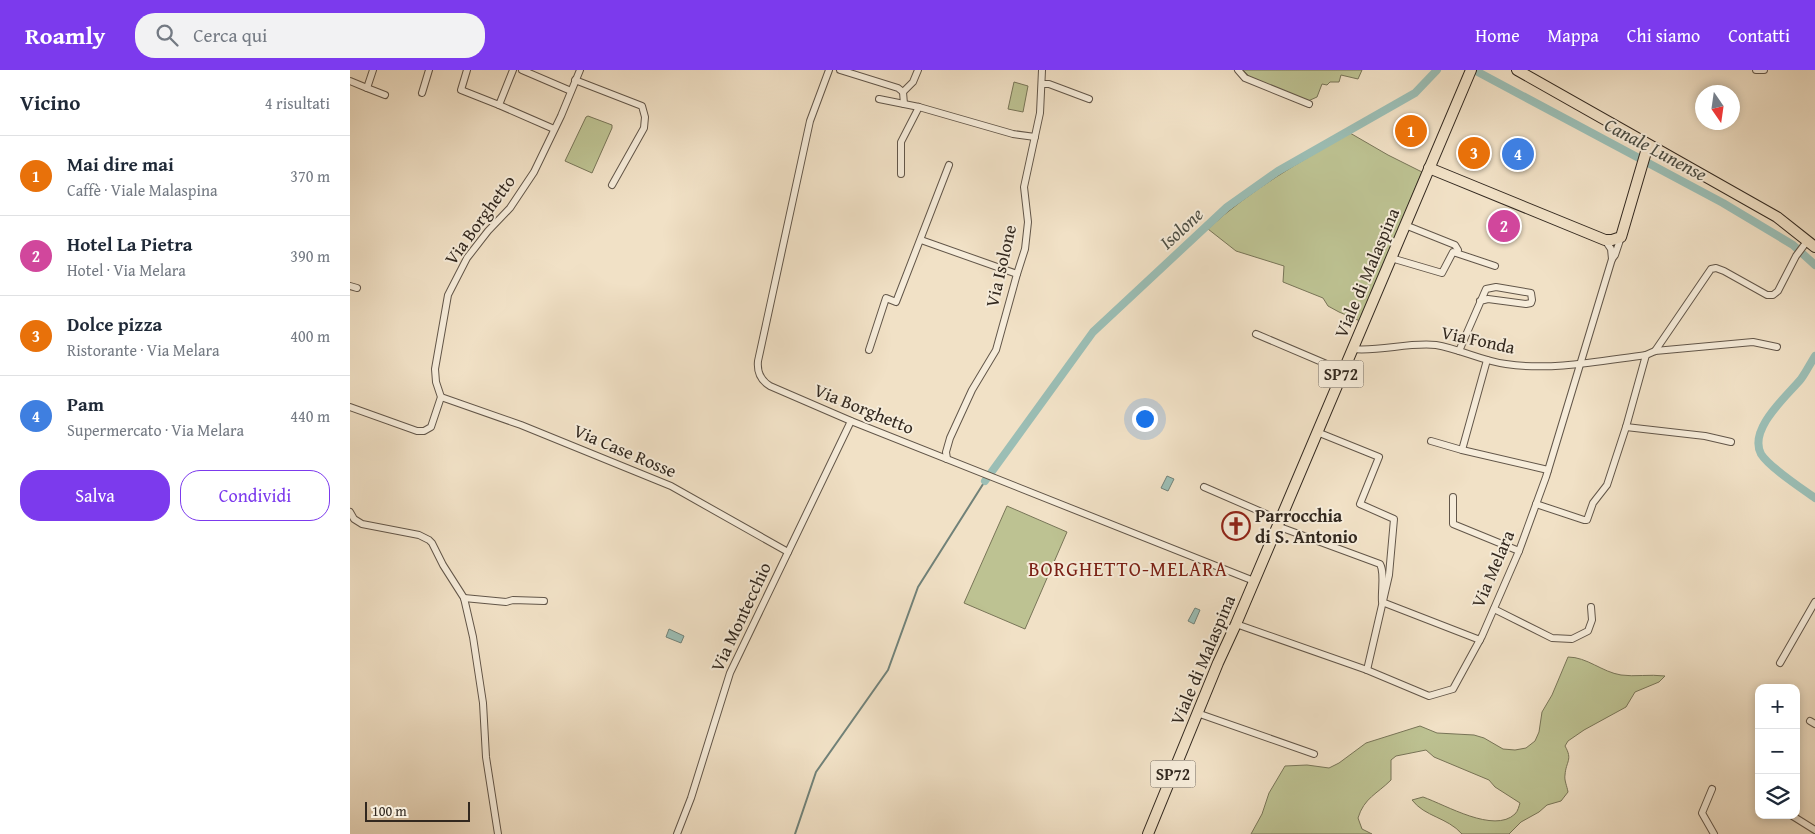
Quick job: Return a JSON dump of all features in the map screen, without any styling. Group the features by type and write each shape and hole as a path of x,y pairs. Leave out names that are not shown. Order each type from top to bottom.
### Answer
{"main road":[{"path":"1517,70 1647,150 1777,217 1809,245"},
{"name":"SP72","path":"1429,168 1470,72"},
{"name":"Via Melara","path":"1621,237 1647,150"},
{"path":"1429,168 1605,240 1621,237"},
{"name":"Viale di Malaspina","path":"1148,834 1429,168"}],"street":[{"path":"367,88 373,70"},
{"path":"422,93 429,70"},
{"path":"468,70 461,90 554,129"},
{"path":"500,105 513,70"},
{"path":"522,70 572,92"},
{"name":"Via Borghetto","path":"350,407 412,430 424,432 433,425 441,397 436,382 435,369 448,295 468,258 488,231 510,208 534,172 572,92 580,70"},
{"name":"Via Borghetto","path":"829,70 810,121 768,312 758,368 762,380 770,386 851,421 1254,581"},
{"path":"840,70 898,88 903,92 904,104"},
{"path":"903,92 913,82 918,70"},
{"name":"Via Isolone","path":"947,459 946,452 950,438 972,390 996,350 1016,274 1025,249 1028,222 1024,186 1041,106 1042,70"},
{"path":"1238,70 1245,78 1309,104"},
{"path":"1756,70 1764,70"},
{"path":"575,80 642,106 645,117 644,128 612,185"},
{"path":"350,81 385,95"},
{"path":"1042,84 1049,84 1089,99"},
{"path":"878,100 919,107 1013,134 1035,137"},
{"path":"901,174 901,142 919,107"},
{"path":"869,350 886,298 896,302 949,166"},
{"path":"1405,225 1454,245 1458,250 1457,254"},
{"name":"Via Melara","path":"1236,624 1367,670 1429,696 1453,689 1480,640 1519,551 1548,470 1579,363 1612,259 1621,237"},
{"path":"920,240 1016,274"},
{"path":"1605,240 1611,249 1612,259"},
{"path":"1655,351 1711,269 1716,268 1724,271 1767,295 1773,295 1778,291 1796,256 1809,245"},
{"path":"1391,258 1442,273 1453,252 1495,266"},
{"path":"1458,351 1480,302 1486,289 1489,287 1531,294 1532,296 1530,303 1526,304 1488,299 1480,302"},
{"path":"1256,334 1343,371"},
{"name":"Via Fonda","path":"1352,349 1365,350 1402,345 1436,346 1506,364 1553,366 1646,355 1655,351 1753,342 1777,347"},
{"path":"1536,504 1587,520 1593,503 1607,485 1626,427 1646,355"},
{"path":"1462,450 1487,360"},
{"name":"Via Case Rosse","path":"441,397 521,425 671,486 788,552"},
{"name":"Via Montecchio","path":"677,834 691,798 730,673 851,421"},
{"path":"1626,427 1705,436 1731,442"},
{"path":"1317,432 1379,457 1360,504 1394,519 1389,575 1367,670"},
{"path":"1431,441 1548,470"},
{"path":"1204,487 1279,523 1380,564 1383,570 1382,602"},
{"path":"1453,496 1453,524 1519,551"},
{"path":"350,512 354,519 362,524 419,535 432,542 443,565 464,598 473,637 483,703 486,757 498,834"},
{"path":"464,598 506,602 513,600 544,601"},
{"path":"1382,602 1480,640"},
{"path":"1780,662 1815,602"},
{"path":"1494,608 1552,638 1572,639 1588,631 1592,620 1591,606"},
{"path":"1198,713 1314,754"},
{"path":"1712,789 1702,813 1714,834"},
{"path":"1797,819 1815,830"}],"green space":[{"path":"1243,70 1362,70 1358,79 1341,75 1339,82 1330,82 1327,85 1322,84 1317,97 1308,101 1250,77"},
{"path":"1014,82 1028,86 1023,112 1008,109"},
{"path":"588,116 612,125 592,173 565,161"},
{"path":"1350,133 1422,172 1360,321 1328,306 1323,298 1283,282 1284,266 1236,251 1208,229 1258,189"},
{"path":"1007,506 1067,532 1025,629 964,603"},
{"path":"1568,657 1582,659 1607,671 1621,675 1665,676 1659,682 1635,692 1626,707 1568,741 1565,746 1569,758 1565,781 1568,792 1561,801 1547,805 1521,822 1509,834 1462,834 1450,824 1417,806 1412,800 1423,797 1470,816 1495,821 1506,819 1515,814 1520,803 1495,787 1489,780 1434,757 1426,750 1396,756 1391,760 1391,780 1367,801 1358,818 1362,829 1372,834 1251,834 1262,814 1269,793 1285,766 1307,765 1329,768 1366,743 1420,726 1437,733 1474,735 1484,738 1503,749 1515,750 1526,748 1535,741 1539,732 1542,712 1552,695"}],"water":[{"path":"1167,476 1174,479 1168,491 1161,488"},
{"path":"1195,608 1200,610 1194,624 1188,621"},
{"path":"669,629 684,636 681,643 666,637"}],"waterway":[{"name":"Isolone","path":"985,481 1093,332 1227,207 1278,171 1415,93 1437,70"},
{"name":"Canale Lunense","path":"1476,71 1723,203 1793,245 1815,265"},
{"name":"Canale Lunense","path":"1815,356 1801,379 1764,424 1758,444 1761,454 1771,465 1815,498"},
{"path":"795,834 816,772 888,670 918,587 985,481"}],"place":[{"name":"Mai dire mai","path":"1411,131"},
{"name":"Dolce pizza","path":"1474,153"},
{"name":"Pam","path":"1518,154"},
{"name":"Hotel La Pietra","path":"1504,226"},
{"name":"Parrocchia di S. Antonio","path":"1236,526"}],"district":[{"name":"BORGHETTO-MELARA","path":"1128,569"}]}
